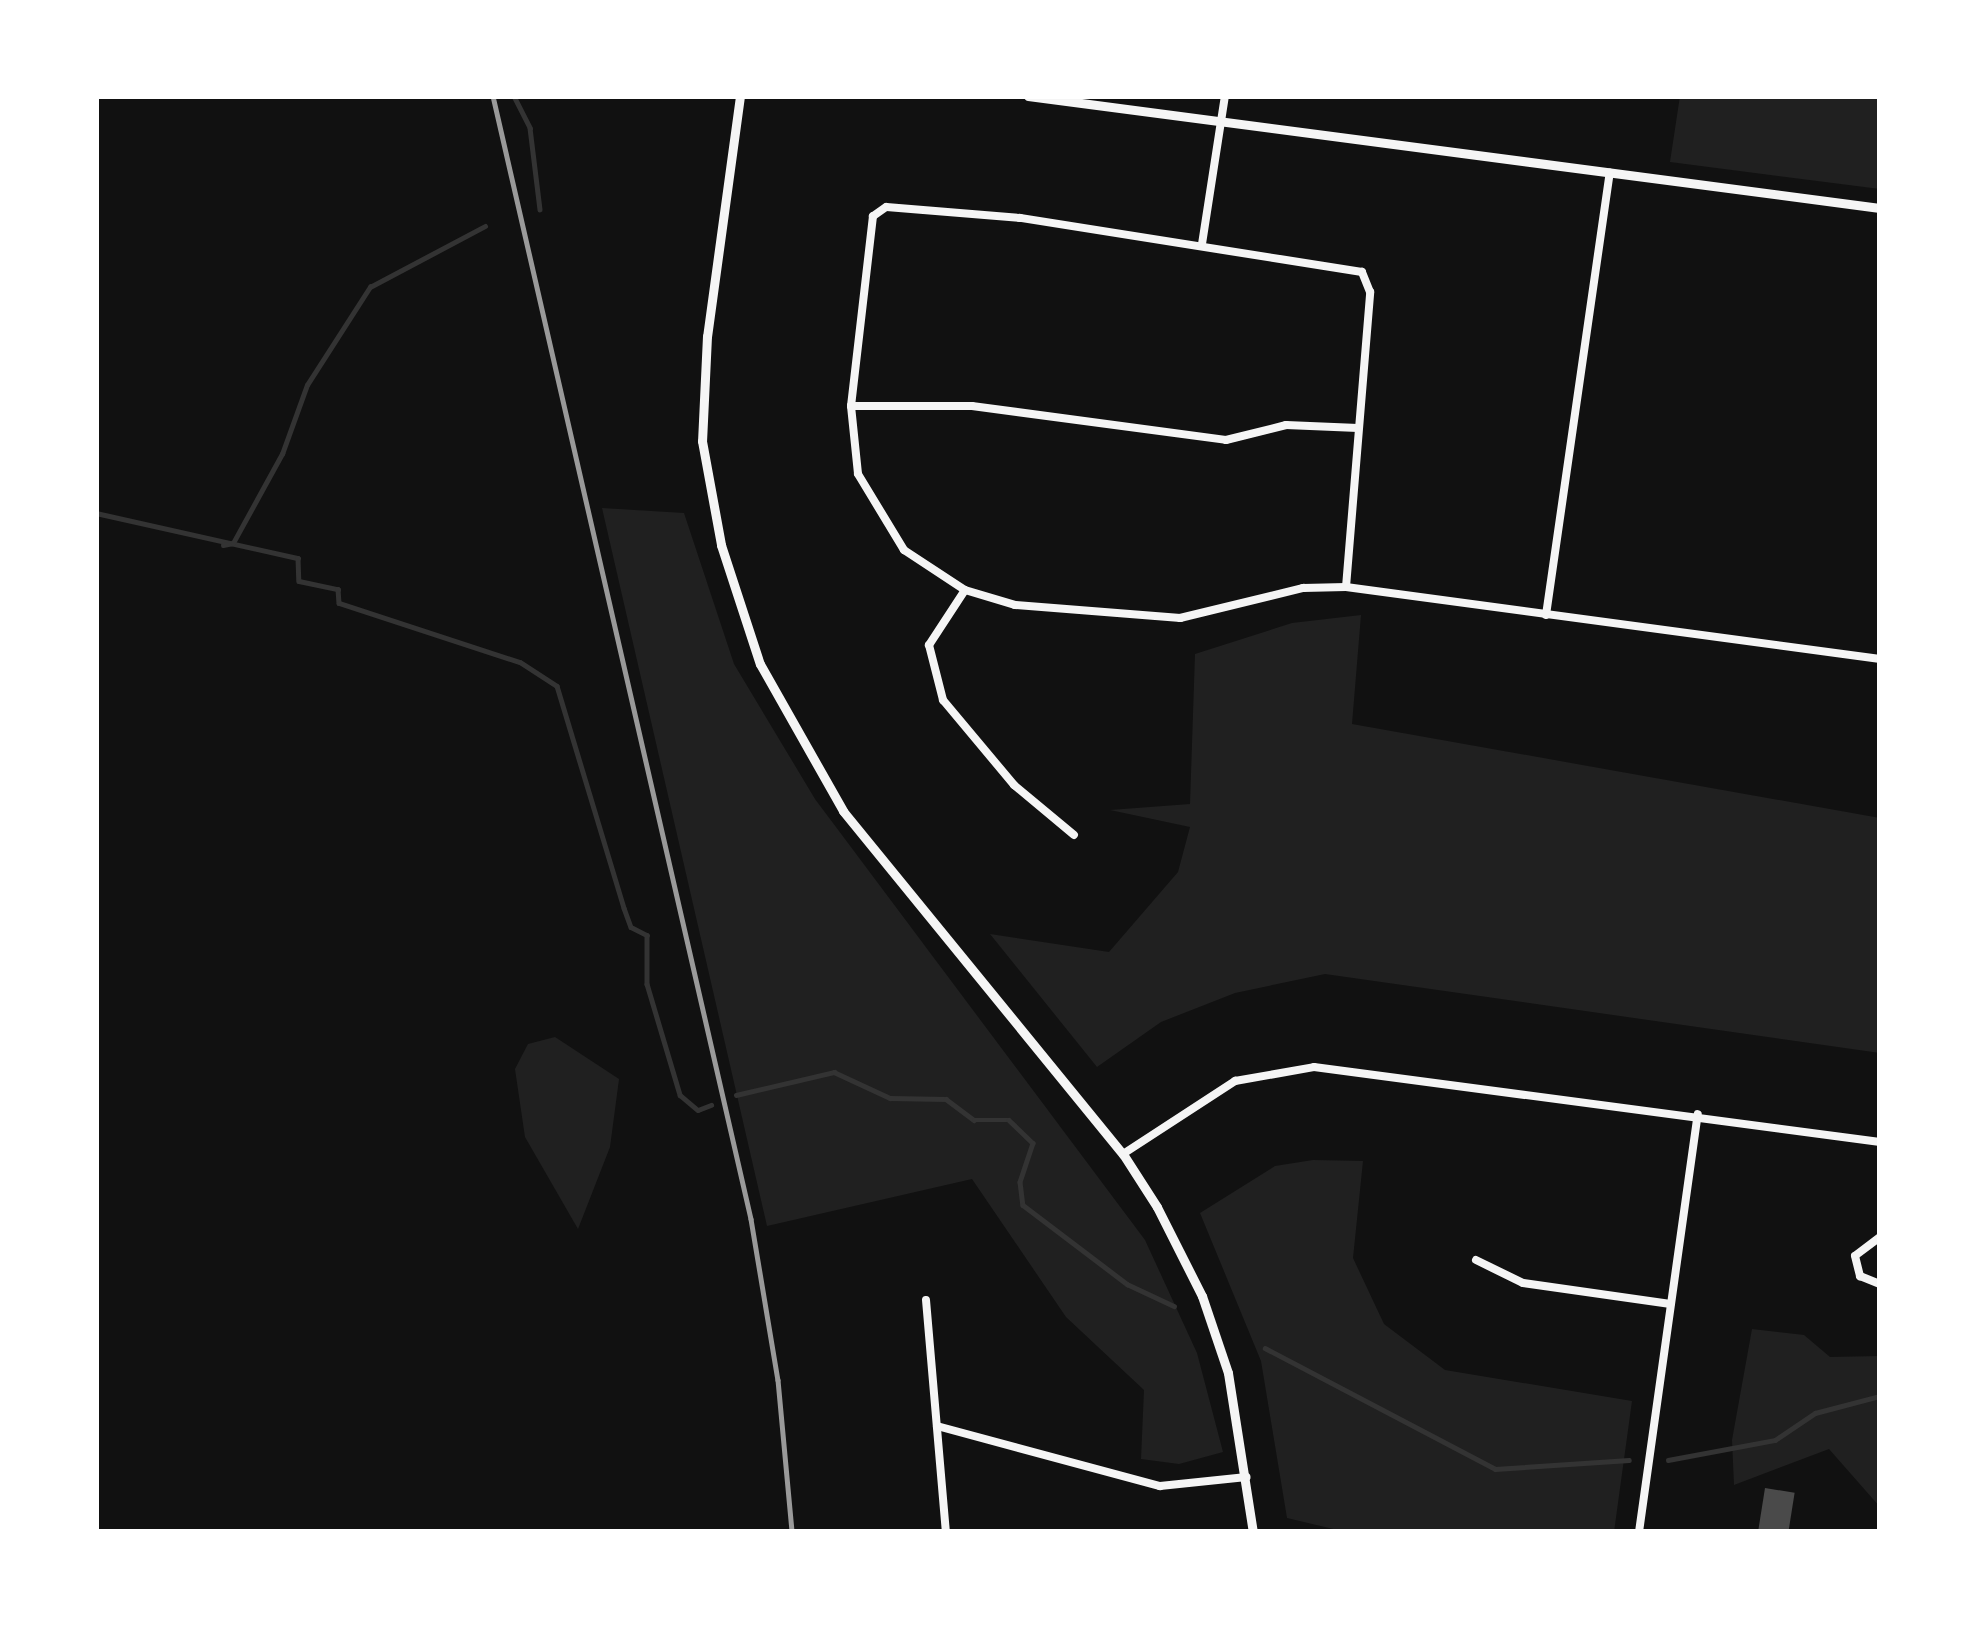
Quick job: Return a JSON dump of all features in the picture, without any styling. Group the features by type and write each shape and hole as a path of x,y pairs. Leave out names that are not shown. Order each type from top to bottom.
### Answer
{"street":[{"path":"740,96 707,336 702,441 721,545 760,664 844,811 1123,1154 1202,1296 1228,1373 1248,1477 1253,1532"},
{"path":"1028,96 1880,208"},
{"path":"1202,244 1225,96"},
{"path":"1546,615 1610,173"},
{"path":"1346,587 1370,292 1363,272 1020,218 886,207 873,216 851,406 858,474 904,550 965,590 1015,604 1180,618 1303,588 1346,587 1880,658"},
{"path":"851,406 972,406 1226,440 1286,425 1358,428"},
{"path":"965,590 929,645 943,700 1014,785 1073,835"},
{"path":"1123,1154 1235,1081 1269,1069 1359,1071 1880,1142"},
{"path":"1640,1532 1698,1114"},
{"path":"1880,1238 1855,1256 1860,1276 1880,1284"},
{"path":"1476,1260 1523,1283 1671,1304"},
{"path":"926,1300 946,1532"},
{"path":"937,1426 1160,1486 1248,1477"}],"shaded area":[{"path":"1680,96 1880,96 1880,189 1670,162"},
{"path":"602,508 684,513 734,664 815,799 1145,1240 1197,1353 1223,1452 1179,1464 1141,1459 1144,1390 1066,1317 972,1179 767,1226"},
{"path":"1361,615 1352,724 1880,818 1880,1053 1325,974 1235,993 1161,1022 1097,1067 990,934 1109,952 1178,872 1190,827 1110,810 1190,804 1195,654 1292,623"},
{"path":"555,1037 619,1079 610,1147 578,1229 525,1137 515,1069 528,1044"},
{"path":"1313,1160 1363,1161 1353,1258 1384,1324 1445,1370 1632,1401 1614,1532 1346,1532 1287,1518 1261,1361 1200,1213 1275,1166"},
{"path":"1752,1329 1804,1335 1830,1357 1880,1356 1880,1507 1829,1449 1734,1485 1732,1440"}],"building":[{"path":"1765,1488 1795,1493 1788,1532 1758,1531"}],"waterway":[{"path":"514,96 530,128 540,209"},
{"path":"223,545 233,543 282,454 307,385 370,287 485,226"},
{"path":"96,513 298,558 299,581 338,589 339,603 520,662 557,686 624,908 631,927 647,935 647,984 680,1095 698,1110 711,1105"},
{"path":"736,1095 834,1072 890,1098 946,1099 974,1120 1009,1120 1033,1143 1020,1182 1023,1205 1127,1284 1174,1306"},
{"path":"1265,1348 1495,1469 1629,1460"},
{"path":"1668,1460 1775,1440 1815,1413 1880,1396"}],"railway":[{"path":"493,96 751,1219 778,1380 792,1532"}]}
